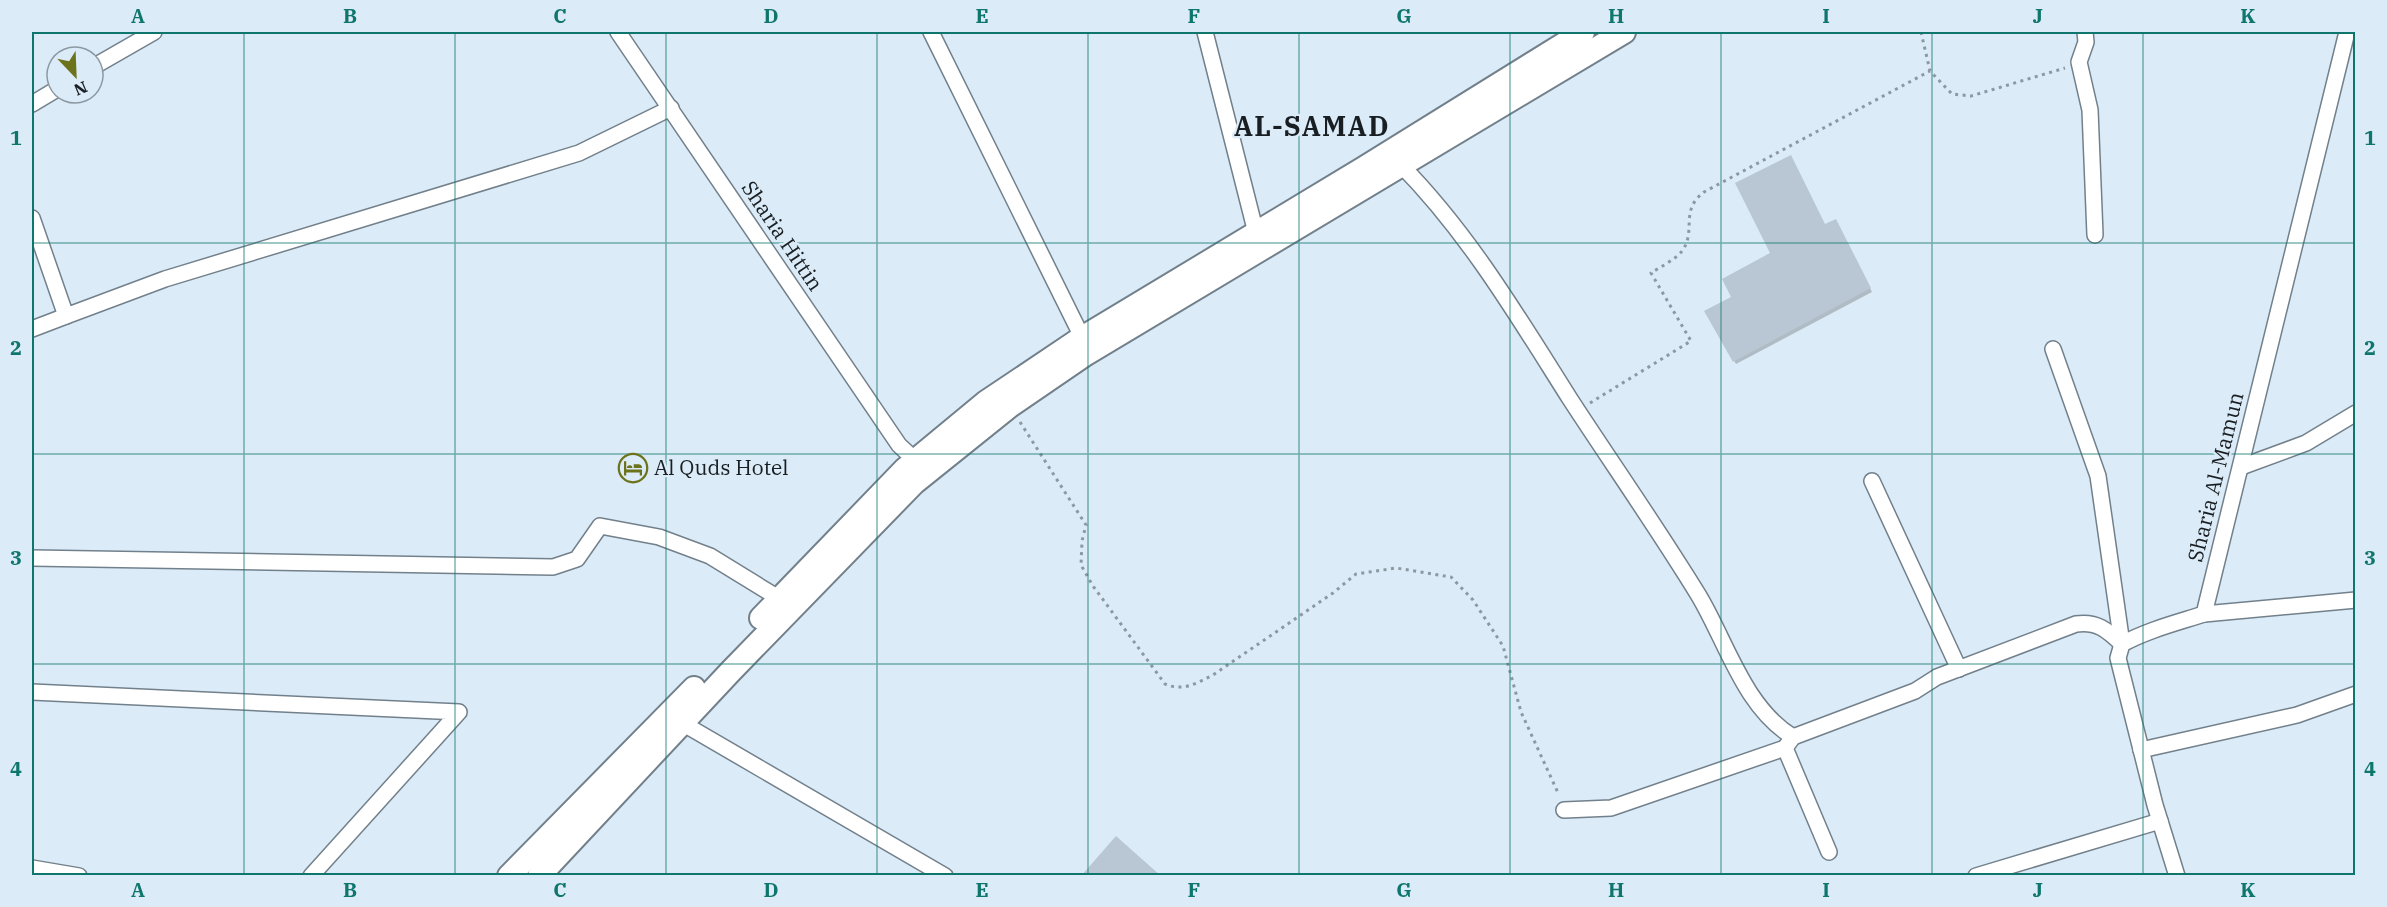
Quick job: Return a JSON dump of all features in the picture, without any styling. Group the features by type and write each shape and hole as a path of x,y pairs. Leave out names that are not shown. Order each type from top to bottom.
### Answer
{"main road":[{"path":"509,876 915,460 986,402 1082,337 1583,32"},
{"path":"542,873 682,723 914,483 1010,406 1086,354 1624,32"}],"street":[{"path":"105,60 154,32"},
{"name":"Sharia Hittin","path":"618,32 899,445 915,460"},
{"path":"931,32 1082,337"},
{"path":"1205,32 1256,233"},
{"path":"2085,32 2086,42 2079,62 2090,110 2095,235"},
{"name":"Sharia Al-Mamun","path":"2204,615 2347,32"},
{"path":"32,104 45,96"},
{"path":"32,329 165,279 579,153 670,108"},
{"path":"1401,165 1437,201 1488,270 1699,597 1760,708 1789,743 1829,852"},
{"path":"32,218 66,316"},
{"path":"2054,349 2098,476 2122,644 2118,658 2160,821 2177,876"},
{"path":"2241,467 2306,443 2355,413"},
{"path":"1872,481 1959,669"},
{"path":"32,558 553,567 577,559 600,526 659,537 710,556 780,599"},
{"path":"2122,644 2157,628 2204,615 2355,600"},
{"path":"1564,810 1611,808 1789,743 1915,691 1937,677 2076,624 2089,622 2105,629 2122,644"},
{"path":"32,692 459,712 311,876"},
{"path":"2141,750 2297,715 2355,694"},
{"path":"682,723 945,876"},
{"path":"1976,876 2160,821"},
{"path":"32,868 79,876"}],"path":[{"path":"1921,32 1930,71 1952,94 1971,96 2079,62"},
{"path":"1578,410 1691,341 1651,273 1681,252 1688,240 1689,212 1693,200 1930,71"},
{"path":"1010,406 1086,525 1082,542 1081,566 1093,586 1166,684 1176,688 1193,685 1213,675 1333,593 1356,574 1396,568 1450,576 1473,600 1503,646 1521,712 1558,790 1564,810"}],"building":[{"path":"1791,155 1825,224 1836,219 1871,288 1733,362 1704,311 1731,297 1722,279 1770,253 1735,183"},
{"path":"1116,836 1161,876 1081,876"}],"place":[{"name":"Al Quds Hotel","path":"633,468"}],"district":[{"name":"AL-SAMAD","path":"1312,127"}]}
